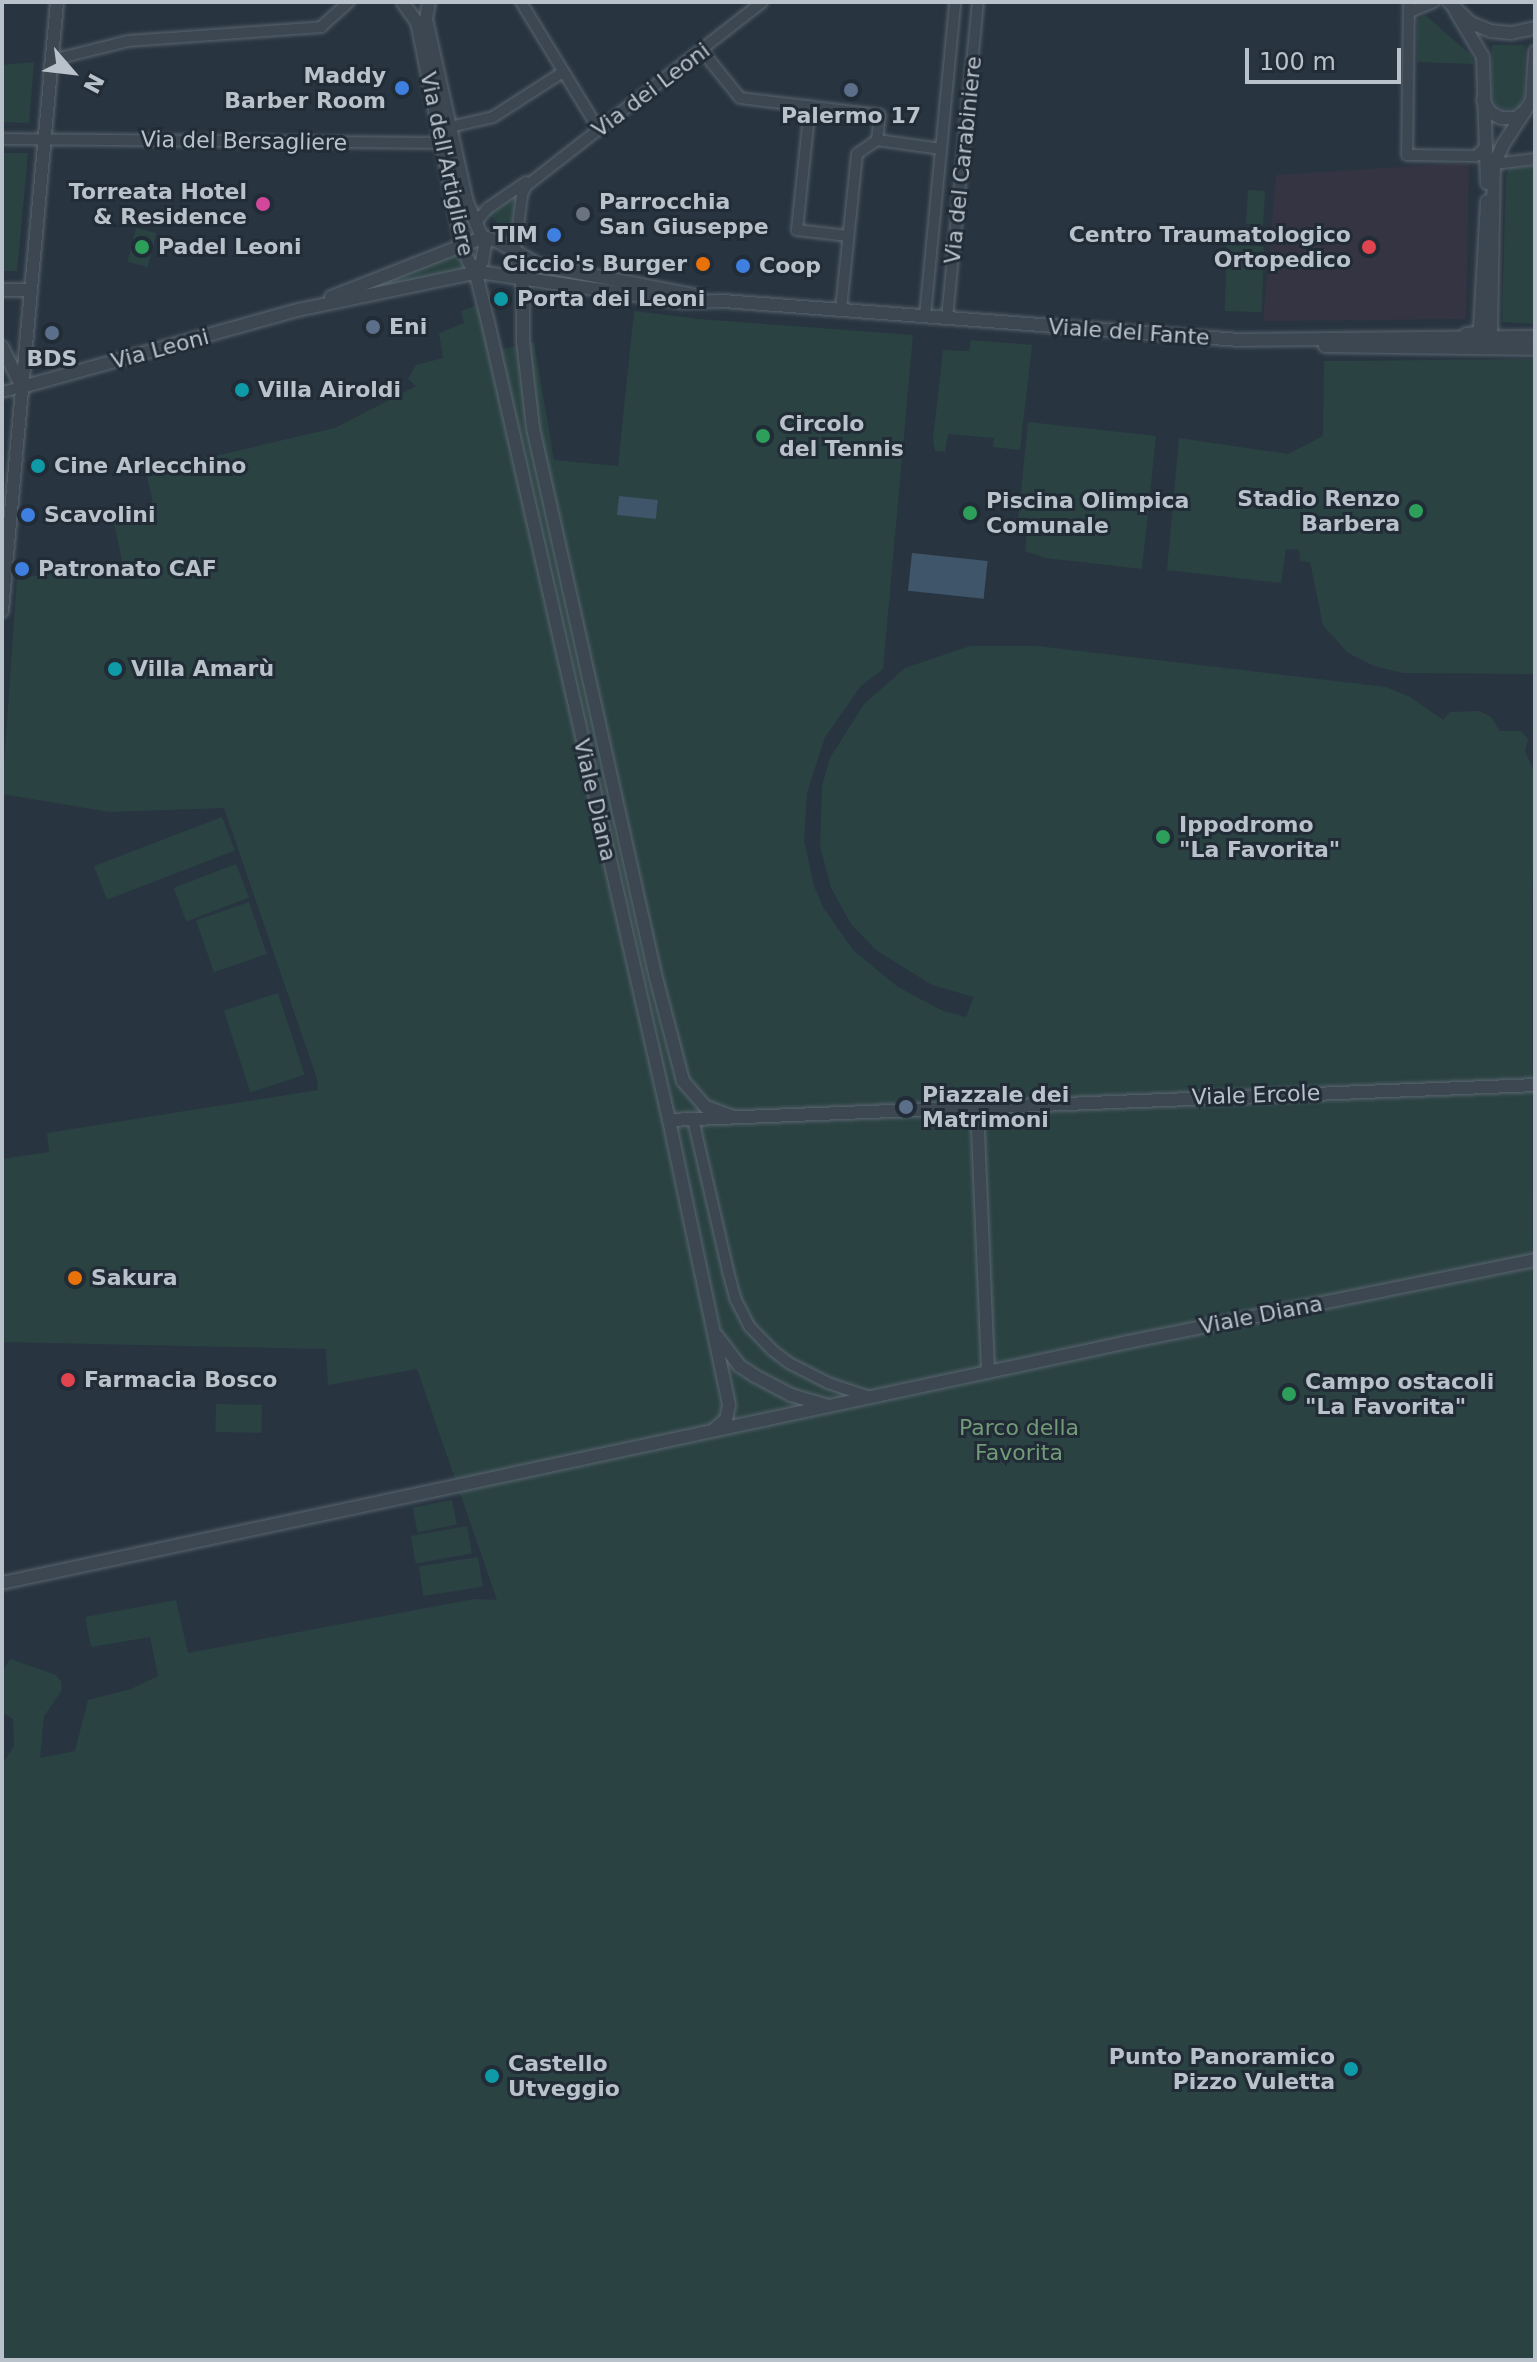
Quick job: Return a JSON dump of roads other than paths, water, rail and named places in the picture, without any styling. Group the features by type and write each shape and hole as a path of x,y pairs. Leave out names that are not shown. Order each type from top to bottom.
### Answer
{"street":[{"path":"2,611 57,2"},
{"path":"52,60 128,41 321,27 349,2"},
{"path":"391,2 414,2"},
{"name":"Via dell'Artigliere","path":"403,3 417,22 459,217 462,244 473,272 484,259 481,238 477,221 467,202 426,19 429,2"},
{"path":"521,2 599,130"},
{"name":"Via dei Leoni","path":"477,221 488,208 539,175 703,52 762,2"},
{"name":"Via del Carabiniere","path":"925,316 955,2"},
{"name":"Via del Carabiniere","path":"947,318 978,2"},
{"path":"1445,4 1480,49 1487,201 1488,335"},
{"path":"1483,149 1476,156 1407,155 1410,7 1445,4 1471,23 1491,31 1511,33 1535,28"},
{"path":"703,52 740,98 880,115 877,140"},
{"path":"1488,335 1494,164 1533,99 1535,52"},
{"path":"450,127 493,117 563,72"},
{"path":"1483,100 1490,112 1501,118 1516,118 1533,99"},
{"path":"810,106 797,230 848,236"},
{"name":"Via del Bersagliere","path":"2,139 443,143"},
{"path":"841,310 857,154 877,140 941,149"},
{"path":"1494,164 1535,159"},
{"path":"466,260 469,247 481,238 499,242 515,251 522,195 539,175"},
{"path":"1343,343 1477,333 1487,201"},
{"path":"447,250 457,235 459,217"},
{"name":"Via dell'Artigliere","path":"477,221 499,242"},
{"name":"Via Leoni","path":"298,310 481,238"},
{"name":"Viale del Fante","path":"515,251 539,265 723,301"},
{"name":"Viale Diana","path":"515,251 521,277 523,341 533,428 678,1068 690,1091 706,1107 733,1117"},
{"name":"Viale Diana","path":"473,272 488,322 669,1120 713,1330 728,1412 722,1424 708,1433"},
{"name":"Via Leoni","path":"22,387 298,310 473,272 521,277"},
{"name":"Viale del Fante","path":"521,277 681,302 723,301 1282,342 1343,343 1535,335"},
{"path":"2,290 30,290"},
{"path":"1488,335 1535,346"},
{"path":"1343,343 1535,346"},
{"path":"2,347 22,387"},
{"path":"2,392 22,387"},
{"name":"Viale Ercole","path":"669,1120 1535,1085"},
{"path":"977,1107 988,1372"},
{"path":"693,1119 728,1271 736,1300 750,1327 789,1363 850,1393 873,1398"},
{"name":"Viale Diana","path":"708,1433 1535,1260"},
{"name":"Viale Diana","path":"713,1330 728,1352 755,1376 791,1395 833,1406"},
{"path":"2,1583 708,1433"}],"place":[{"name":"Maddy Barber Room","path":"402,88"},
{"name":"Palermo 17","path":"851,90"},
{"name":"Torreata Hotel & Residence","path":"263,204"},
{"name":"Parrocchia San Giuseppe","path":"583,214"},
{"name":"TIM","path":"554,235"},
{"name":"Padel Leoni","path":"142,247"},
{"name":"Centro Traumatologico Ortopedico","path":"1369,247"},
{"name":"Ciccio's Burger","path":"703,264"},
{"name":"Coop","path":"743,266"},
{"name":"Porta dei Leoni","path":"501,299"},
{"name":"Eni","path":"373,327"},
{"name":"BDS","path":"52,333"},
{"name":"Villa Airoldi","path":"242,390"},
{"name":"Circolo del Tennis","path":"763,436"},
{"name":"Cine Arlecchino","path":"38,466"},
{"name":"Stadio Renzo Barbera","path":"1416,511"},
{"name":"Piscina Olimpica Comunale","path":"970,513"},
{"name":"Scavolini","path":"28,515"},
{"name":"Patronato CAF","path":"22,569"},
{"name":"Villa Amarù","path":"115,669"},
{"name":"Ippodromo \"La Favorita\"","path":"1163,837"},
{"name":"Piazzale dei Matrimoni","path":"906,1107"},
{"name":"Sakura","path":"75,1278"},
{"name":"Farmacia Bosco","path":"68,1380"},
{"name":"Campo ostacoli \"La Favorita\"","path":"1289,1394"},
{"name":"Punto Panoramico Pizzo Vuletta","path":"1351,2069"},
{"name":"Castello Utveggio","path":"492,2076"}],"park label":[{"name":"Parco della Favorita","path":"1019,1440"}]}
